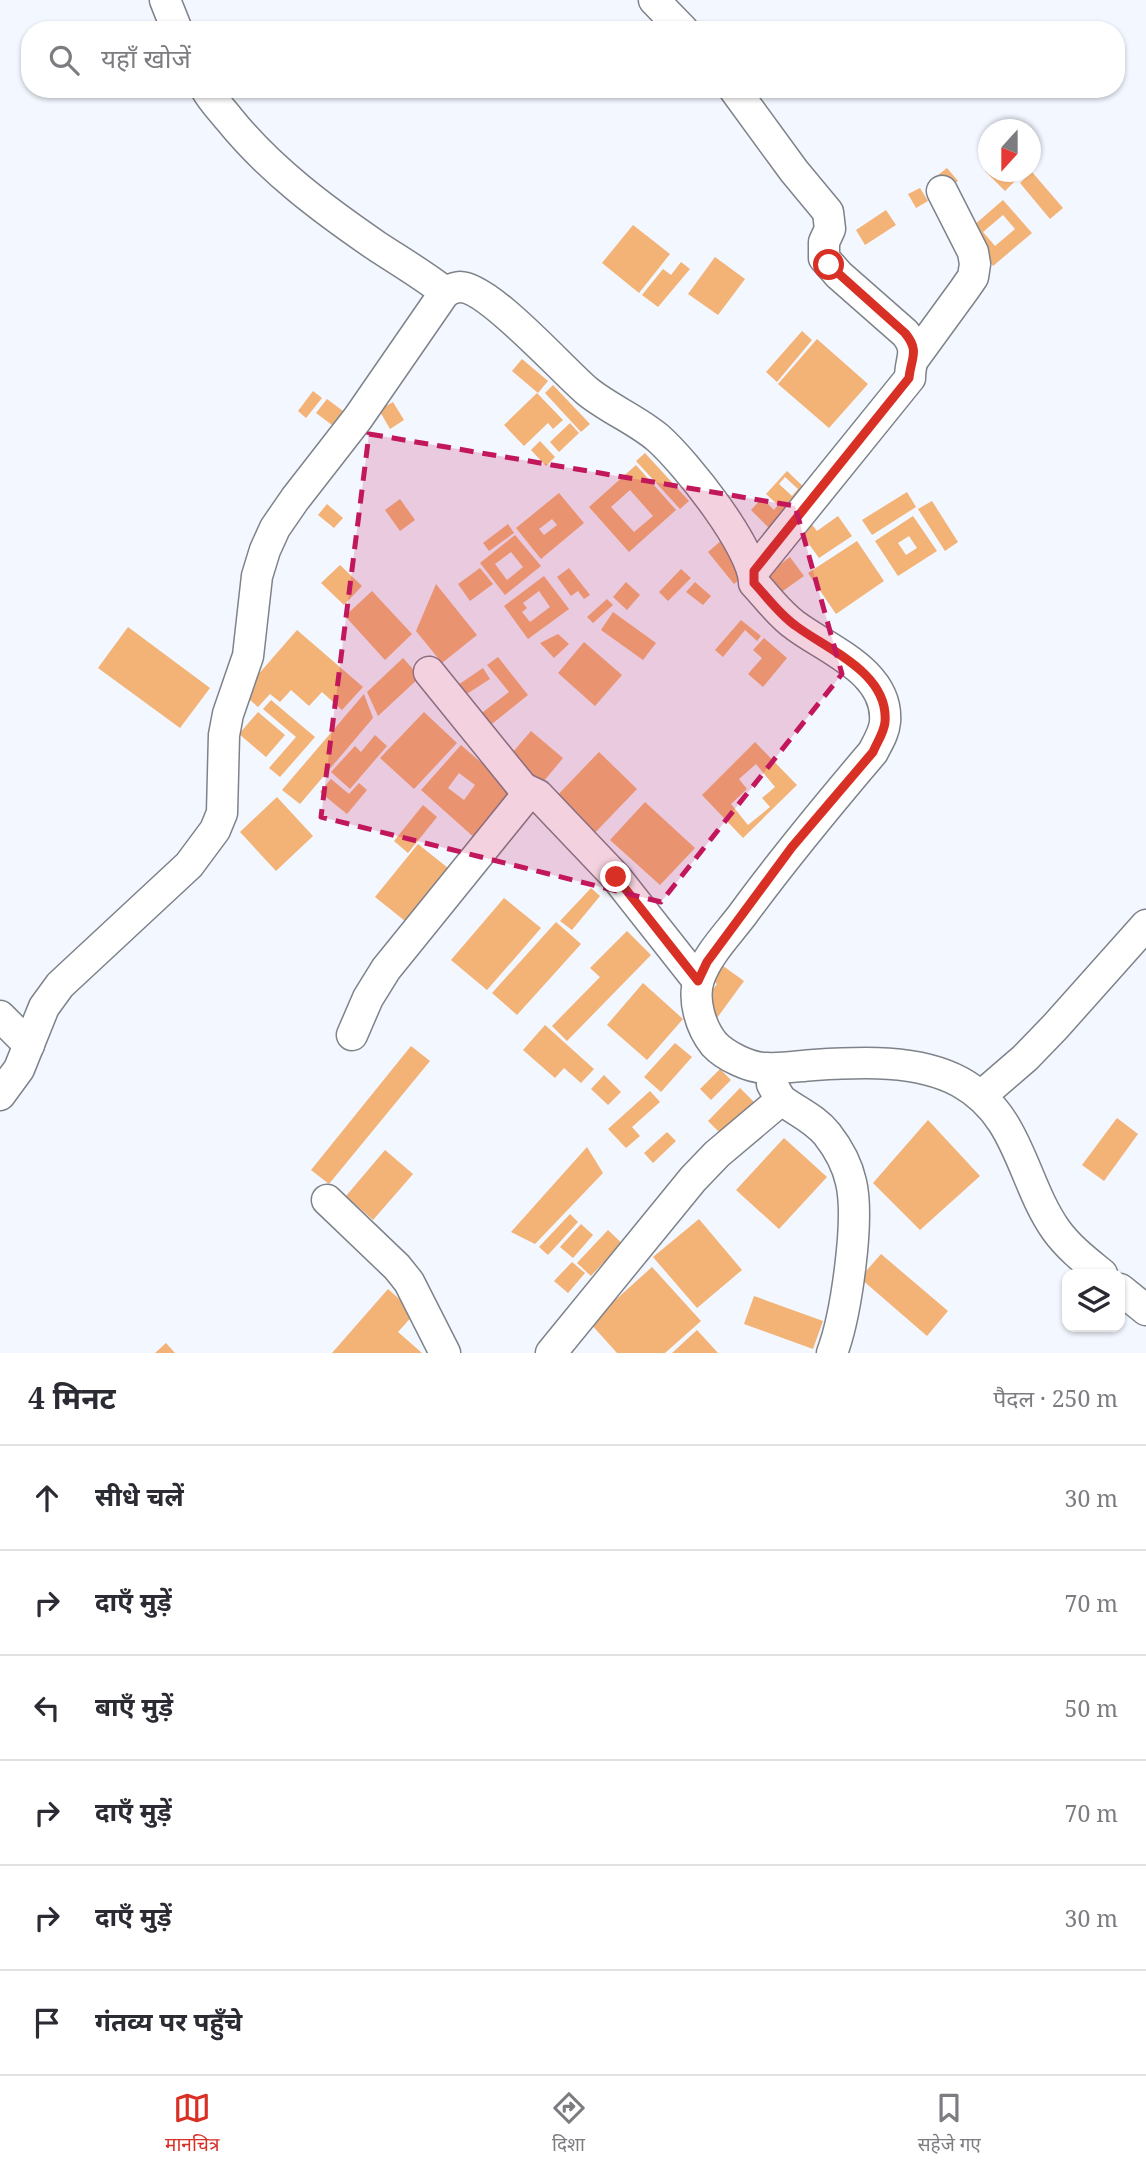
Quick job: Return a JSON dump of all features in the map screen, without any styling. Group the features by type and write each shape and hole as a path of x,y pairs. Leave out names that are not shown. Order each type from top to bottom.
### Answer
{"street":[{"path":"165,0 173,21"},
{"path":"654,0 674,21"},
{"path":"213,98 243,137 273,167 351,228 418,270 444,292"},
{"path":"741,98 794,172 828,212 830,229 824,243 824,258 913,342 909,378 754,571"},
{"path":"913,360 973,277 973,252 942,191"},
{"path":"0,1095 19,1069 44,1007 60,985 189,865 215,830 222,813 224,735 228,714 248,656 257,576 265,550 275,528 295,499 358,418 444,292 461,287 479,294 517,325 589,393 657,437 678,457 721,512 754,571 754,583 793,625 860,668 877,689 884,706 885,722 873,752 792,847 707,962 698,981 697,997 701,1021 709,1038 720,1050 764,1069 849,1063 900,1066 933,1072 959,1081 981,1096 996,1113 1014,1141 1056,1231 1075,1253 1096,1269"},
{"path":"352,1035 368,998 386,969 526,796 523,788 429,673"},
{"path":"523,788 538,795 616,877 698,981"},
{"path":"981,1096 1040,1043 1146,925"},
{"path":"0,1016 29,1045"},
{"path":"764,1069 781,1100 800,1110 825,1132 843,1157 851,1181 854,1207 852,1243 843,1310 832,1353"},
{"path":"551,1353 693,1179 717,1154 781,1100"},
{"path":"327,1200 397,1267 409,1282 445,1353"},
{"path":"1125,1293 1146,1310"}],"highlighted area":[{"path":"369,434 795,506 842,674 661,902 321,817"}],"building":[{"path":"947,168 958,181 948,189 938,175"},
{"path":"996,182 1014,182 1005,191"},
{"path":"1041,182 1063,208 1050,219 1020,183"},
{"path":"920,188 928,201 916,208 908,194"},
{"path":"1003,200 1032,233 993,266 965,233","holes":["1003,215 1015,229 995,246 983,232"]},
{"path":"886,210 896,225 865,245 856,230"},
{"path":"633,225 670,254 639,293 602,263"},
{"path":"715,257 745,279 718,315 688,294"},
{"path":"681,262 690,269 658,307 642,295 663,269 671,275"},
{"path":"802,331 812,340 777,382 766,372"},
{"path":"817,339 868,384 829,428 778,384"},
{"path":"522,359 548,381 538,393 512,371"},
{"path":"553,385 590,424 581,432 545,393"},
{"path":"313,391 322,398 306,418 298,411"},
{"path":"537,393 563,420 553,429 548,423 524,446 504,425"},
{"path":"327,399 343,411 332,425 316,413"},
{"path":"393,402 404,420 390,429 379,410"},
{"path":"570,423 579,433 559,452 550,442"},
{"path":"540,441 555,457 546,466 531,450"},
{"path":"645,453 689,501 680,509 636,461"},
{"path":"636,465 676,510 629,552 589,507","holes":["630,490 653,516 634,532 611,507"]},
{"path":"787,471 810,493 773,532 751,510 762,498 774,510 778,505 766,494","holes":["785,477 798,489 792,496 779,484"]},
{"path":"907,492 916,507 872,535 862,520"},
{"path":"559,493 584,523 541,559 516,528","holes":["552,519 557,525 544,535 539,529"]},
{"path":"400,499 415,520 400,531 385,510"},
{"path":"932,501 958,542 945,551 918,509"},
{"path":"327,504 343,518 334,528 318,515"},
{"path":"838,516 852,536 819,558 798,529 809,521 817,531"},
{"path":"913,516 937,551 898,576 875,541","holes":["909,536 917,548 906,555 898,543"]},
{"path":"508,524 514,533 489,551 483,543"},
{"path":"515,535 541,566 505,595 480,563","holes":["511,552 523,567 507,580 495,564"]},
{"path":"723,539 749,571 734,584 708,552"},
{"path":"857,541 884,581 836,614 808,573"},
{"path":"790,557 804,576 773,598 760,579"},
{"path":"340,565 362,586 344,605 321,583"},
{"path":"480,568 493,584 470,601 458,584"},
{"path":"569,568 590,595 584,599 578,591 571,596 557,577"},
{"path":"681,569 691,578 668,601 659,592"},
{"path":"544,576 569,609 528,639 504,606","holes":["539,591 550,607 530,622 522,612 527,608 523,603"]},
{"path":"626,582 640,595 627,610 613,597"},
{"path":"695,582 711,596 703,605 686,592"},
{"path":"436,584 477,635 442,663 416,631"},
{"path":"372,591 412,634 385,660 345,616"},
{"path":"607,599 613,605 593,623 587,617"},
{"path":"613,612 656,643 643,660 601,630"},
{"path":"741,620 761,636 757,641 745,630 723,657 715,650"},
{"path":"128,627 210,688 180,728 98,668"},
{"path":"297,630 363,687 342,710 322,692 309,706 291,690 280,702 270,694 258,707 242,693"},
{"path":"558,634 569,644 554,658 540,643"},
{"path":"764,638 787,658 763,687 748,674 762,658 753,650"},
{"path":"584,642 622,675 595,706 558,673"},
{"path":"498,657 528,695 483,731 474,719 509,692 487,665"},
{"path":"403,658 420,677 378,716 367,692"},
{"path":"483,668 490,679 459,699 452,689"},
{"path":"364,694 373,718 300,804 282,790"},
{"path":"271,700 315,737 280,777 269,768 296,737 263,709"},
{"path":"258,712 285,735 266,757 239,734"},
{"path":"424,712 457,743 414,789 380,758"},
{"path":"531,731 563,758 539,787 506,760"},
{"path":"375,735 387,746 350,789 331,772 355,746 361,752"},
{"path":"755,742 797,785 743,838 702,795","holes":["756,764 775,787 762,798 770,807 748,825 731,804 747,789 739,779"]},
{"path":"461,745 517,794 477,840 421,790","holes":["459,773 475,785 464,800 448,788"]},
{"path":"599,752 637,789 588,840 550,803"},
{"path":"331,779 349,794 359,783 367,790 347,814 320,792"},
{"path":"277,797 313,836 276,871 240,832"},
{"path":"645,802 695,848 660,885 610,840"},
{"path":"423,805 437,817 408,853 394,841"},
{"path":"418,844 453,872 410,925 375,897"},
{"path":"591,888 600,896 572,930 560,921"},
{"path":"504,898 541,928 487,990 451,960"},
{"path":"556,922 581,944 517,1015 492,993"},
{"path":"627,931 651,955 567,1041 552,1026 600,977 590,968"},
{"path":"719,963 744,981 717,1018 701,1005 717,984 708,977"},
{"path":"643,983 683,1019 647,1060 607,1025"},
{"path":"545,1025 594,1069 581,1083 564,1068 555,1078 523,1050"},
{"path":"675,1043 692,1057 661,1092 644,1077"},
{"path":"411,1046 430,1061 329,1184 311,1170"},
{"path":"720,1069 731,1080 711,1100 700,1089"},
{"path":"604,1075 621,1092 608,1105 591,1089"},
{"path":"740,1088 759,1107 727,1140 708,1121"},
{"path":"650,1091 660,1102 632,1127 640,1136 626,1148 608,1129"},
{"path":"1117,1118 1138,1134 1104,1181 1082,1165"},
{"path":"928,1120 980,1176 920,1230 873,1183"},
{"path":"667,1132 676,1141 653,1163 644,1153"},
{"path":"784,1138 827,1177 779,1229 736,1190"},
{"path":"587,1147 603,1173 535,1244 511,1232"},
{"path":"385,1150 413,1174 373,1220 346,1196"},
{"path":"570,1214 578,1222 548,1255 539,1247"},
{"path":"699,1219 742,1270 697,1308 653,1257"},
{"path":"581,1224 593,1235 573,1258 560,1247"},
{"path":"608,1230 632,1253 614,1272 603,1263 591,1276 577,1263"},
{"path":"881,1254 948,1311 927,1336 860,1278"},
{"path":"572,1262 585,1273 568,1293 554,1281"},
{"path":"652,1267 701,1321 665,1353 617,1353 590,1323"},
{"path":"388,1289 415,1313 398,1332 422,1353 332,1353"},
{"path":"754,1296 823,1321 813,1349 744,1324"},
{"path":"697,1330 718,1353 672,1353"},
{"path":"166,1343 175,1353 155,1353"}],"route":[{"path":"616,877 698,981 707,962 792,847 873,752 882,734 885,722 884,706 877,689 860,668 793,625 754,583 754,571 909,378 913,342 829,265"}]}
